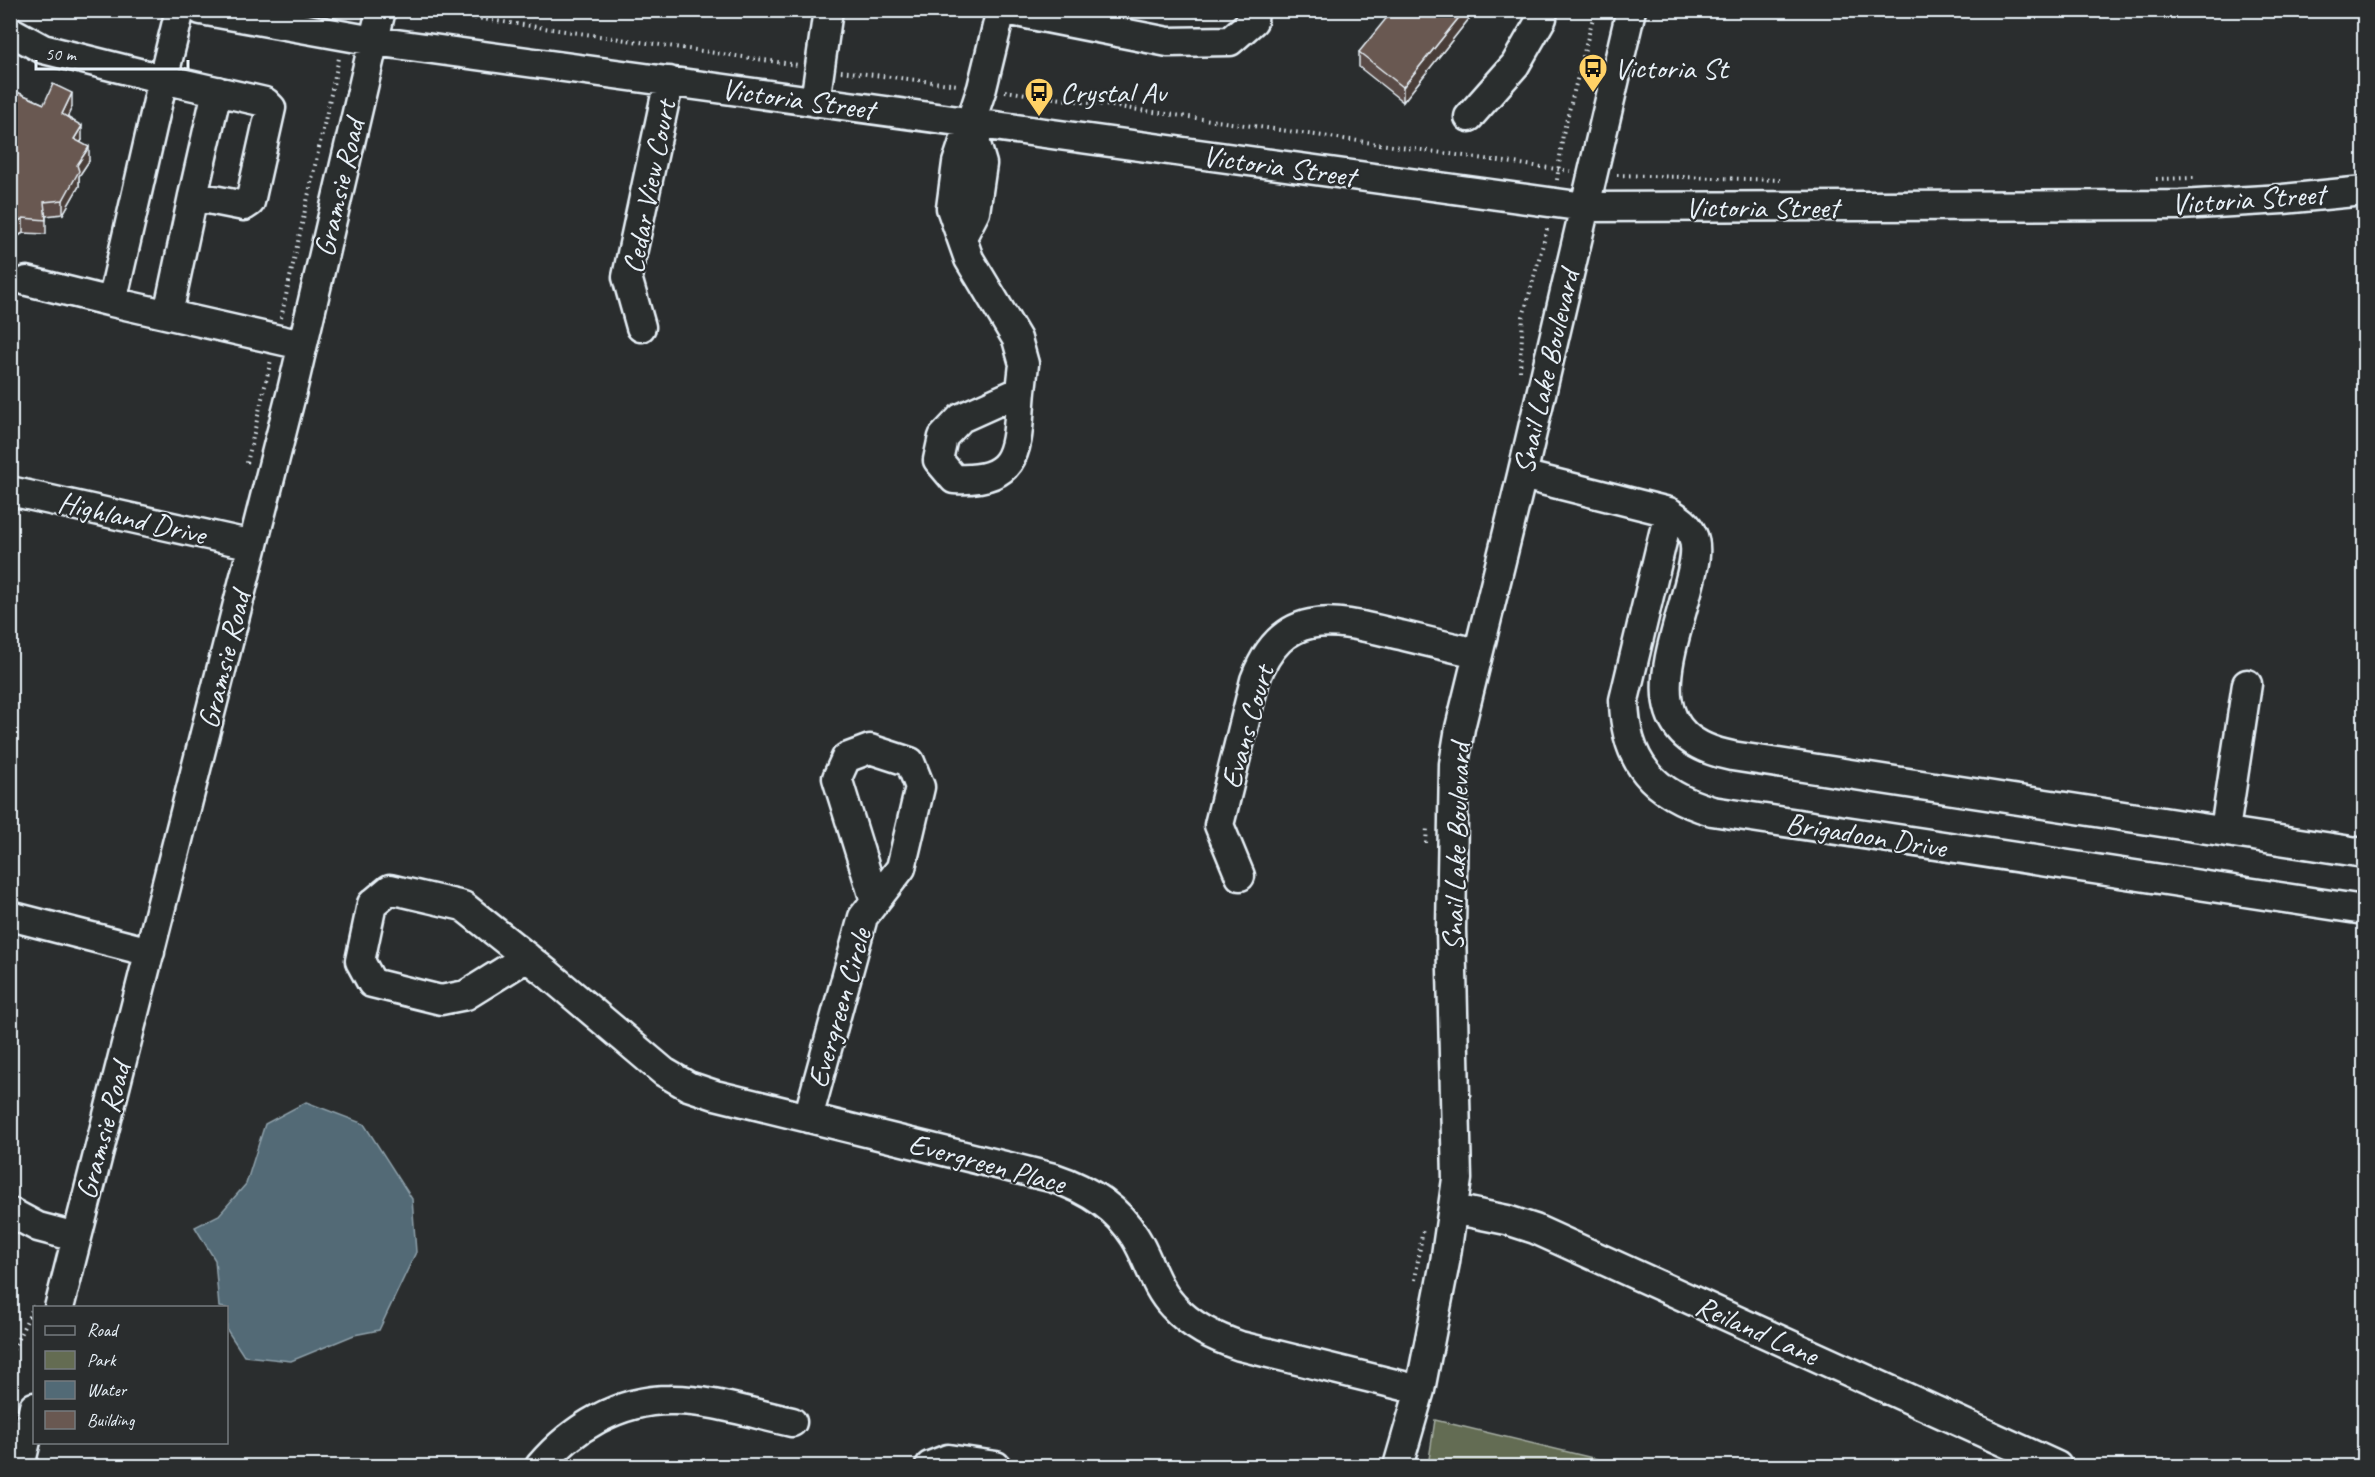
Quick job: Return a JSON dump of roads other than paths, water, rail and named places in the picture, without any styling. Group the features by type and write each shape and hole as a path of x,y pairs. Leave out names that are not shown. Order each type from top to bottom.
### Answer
{"street":[{"path":"112,302 180,10"},
{"name":"Victoria Street","path":"201,10 374,41 1585,207 2180,205 2283,199 2364,191"},
{"name":"Gramsie Road","path":"59,1306 303,345 381,10"},
{"path":"815,102 828,10"},
{"path":"1021,391 1024,364 1017,339 969,259 951,208 957,163 982,88 1003,10 1168,42 1230,41 1253,21 1254,10"},
{"path":"1469,117 1515,65 1542,18 1543,10"},
{"name":"Snail Lake Boulevard","path":"1398,1467 1420,1390 1453,1209 1458,1152 1451,929 1454,764 1460,728 1631,10"},
{"path":"10,31 43,49 265,102 271,108 250,202 244,206 193,196"},
{"name":"Cedar View Court","path":"641,327 627,277 669,81"},
{"path":"168,314 217,91"},
{"path":"27,281 303,345"},
{"name":"Brigadoon Drive","path":"1522,475 1669,512 1684,522 1693,535 1695,549 1692,573 1667,674 1666,701 1678,728 1689,739 1703,747 1732,756 2364,853"},
{"name":"Highland Drive","path":"10,491 253,545"},
{"name":"Brigadoon Drive","path":"1669,512 1624,700 1625,722 1630,744 1640,765 1653,782 1670,795 1689,805 1712,811 2364,910"},
{"name":"Evans Court","path":"1240,876 1220,825 1255,680 1261,663 1273,646 1288,633 1306,624 1325,620 1349,622 1478,653"},
{"path":"2225,830 2247,684"},
{"name":"Evergreen Circle","path":"808,1118 863,917 901,868 920,787 910,762 870,749 846,758 837,778 875,901"},
{"name":"Evergreen Place","path":"527,957 466,995 441,1000 372,983 360,961 372,904 390,889 463,906 527,957 664,1072 688,1086 715,1095 1043,1175 1078,1186 1101,1199 1120,1216 1135,1236 1155,1281 1172,1305 1191,1323 1214,1337 1240,1346 1420,1390"},
{"path":"10,916 150,952"},
{"name":"Reiland Lane","path":"1453,1209 1507,1220 1535,1229 2057,1467"},
{"path":"10,1212 38,1227 76,1237"},
{"name":"Snail Lake Boulevard","path":"1417,1467 1420,1390"},
{"path":"540,1467 564,1442 586,1425 617,1409 642,1402 683,1401 792,1422"},
{"path":"20,1467 33,1411"},
{"path":"930,1467 948,1459 996,1467"}],"water":[{"path":"306,1102 364,1124 412,1199 416,1252 379,1330 354,1335 291,1361 244,1356 228,1332 228,1306 219,1306 215,1260 195,1227 219,1215 246,1184 265,1124"}],"place":[{"name":"Victoria St","path":"1593,94"},
{"name":"Crystal Av","path":"1039,118"}]}
